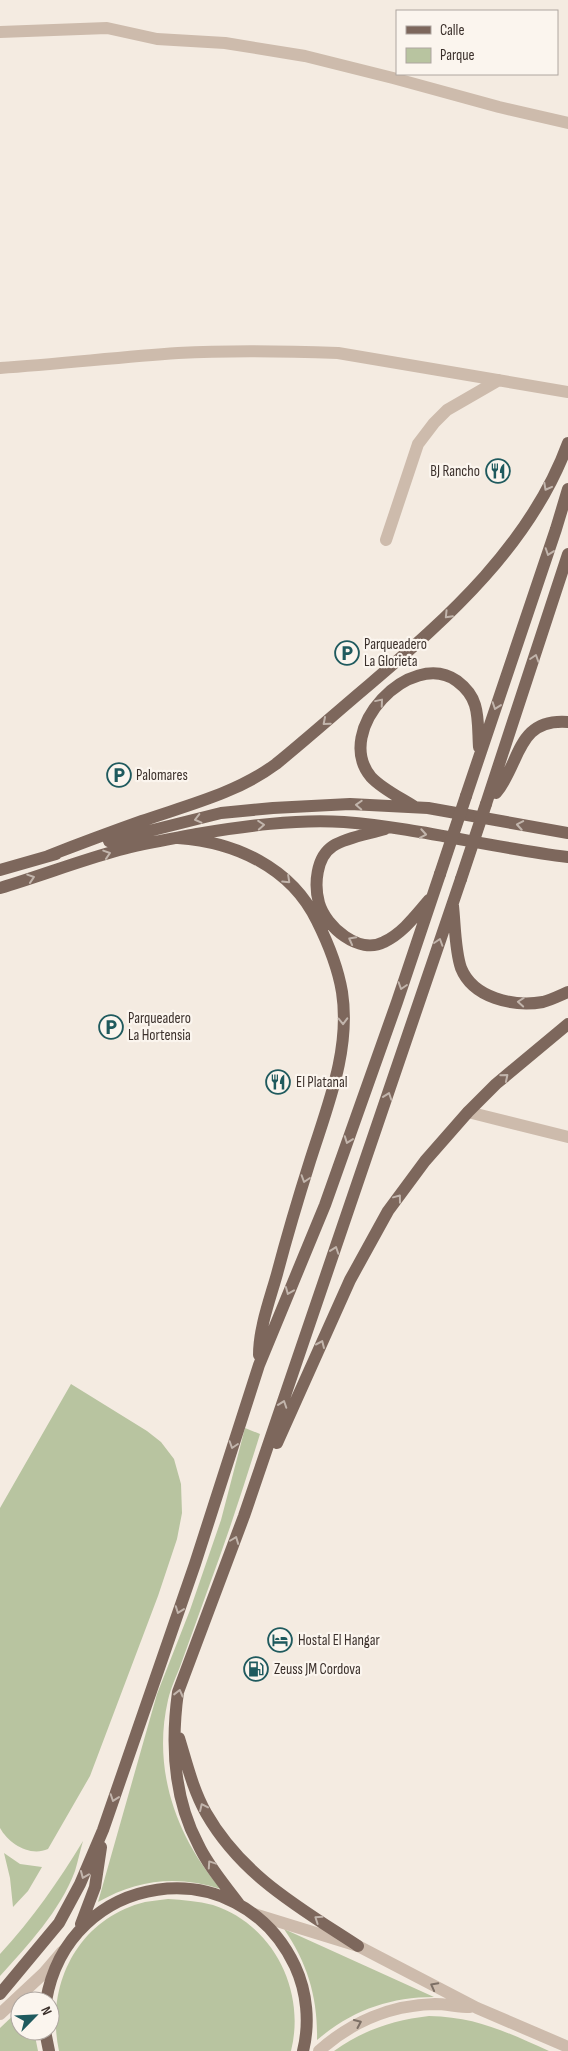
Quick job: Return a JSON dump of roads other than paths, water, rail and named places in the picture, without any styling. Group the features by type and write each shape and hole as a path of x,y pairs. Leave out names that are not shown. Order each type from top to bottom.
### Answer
{"main road":[{"path":"48,856 198,802 265,773 435,628 497,563 544,492 568,443"},
{"path":"0,1994 60,1923 80,1884 103,1830 195,1564 259,1365 325,1205 397,1002 568,489"},
{"path":"239,1904 198,1845 185,1814 175,1763 174,1720 178,1692 244,1516 461,879 568,554"},
{"path":"415,807 371,776 363,761 360,746 362,730 369,716 383,697 404,682 421,674 432,672 449,675 466,688 475,705 479,756"},
{"path":"486,804 498,790 518,750 531,733 540,725 553,721 568,722"},
{"path":"0,870 48,856 221,813 350,804 428,808 568,832"},
{"path":"0,888 118,850 161,840 245,826 303,822 343,822 390,828 562,856 568,864"},
{"path":"390,828 333,846 323,858 317,874 317,887 319,903 326,918 346,938 357,944 372,945 383,943 404,928 432,897"},
{"path":"552,830 568,828"},
{"path":"178,838 222,844 252,856 283,876 301,894 311,908 324,935 338,973 342,993 344,1020 340,1059 267,1308 259,1346 259,1365"},
{"path":"452,903 460,966 468,981 481,993 498,999 522,1003 544,1002 568,992"},
{"path":"244,1516 350,1280 388,1211 407,1185 468,1112 496,1084 568,1024"},
{"path":"174,1720 190,1778 203,1806 220,1835 237,1857 273,1889 358,1946"},
{"path":"79,1930 89,1908 95,1887 103,1830"},
{"path":"49,1991 55,1967 65,1948 79,1930 109,1906 145,1891 183,1888 212,1893 239,1904 254,1914 280,1940 298,1972 306,2008 307,2026 302,2051"}],"street":[{"path":"0,32 107,28 157,39 225,43 305,56 393,78 499,108 568,122"},
{"path":"0,368 178,353 248,351 338,353 568,392"},
{"path":"386,540 418,444 447,410 499,380"},
{"path":"468,1112 568,1137"},
{"path":"254,1914 358,1946 477,2008 568,2047"},
{"path":"0,2014 44,1973 65,1948"},
{"path":"319,2051 350,2026 390,2010 435,2004 477,2008"}],"place":[{"name":"BJ Rancho","path":"498,471"},
{"name":"Parqueadero La Glorieta","path":"347,653"},
{"name":"Palomares","path":"119,775"},
{"name":"Parqueadero La Hortensia","path":"111,1027"},
{"name":"El Platanal","path":"278,1082"},
{"name":"Hostal El Hangar","path":"280,1640"},
{"name":"Zeuss JM Cordova","path":"256,1669"}]}
